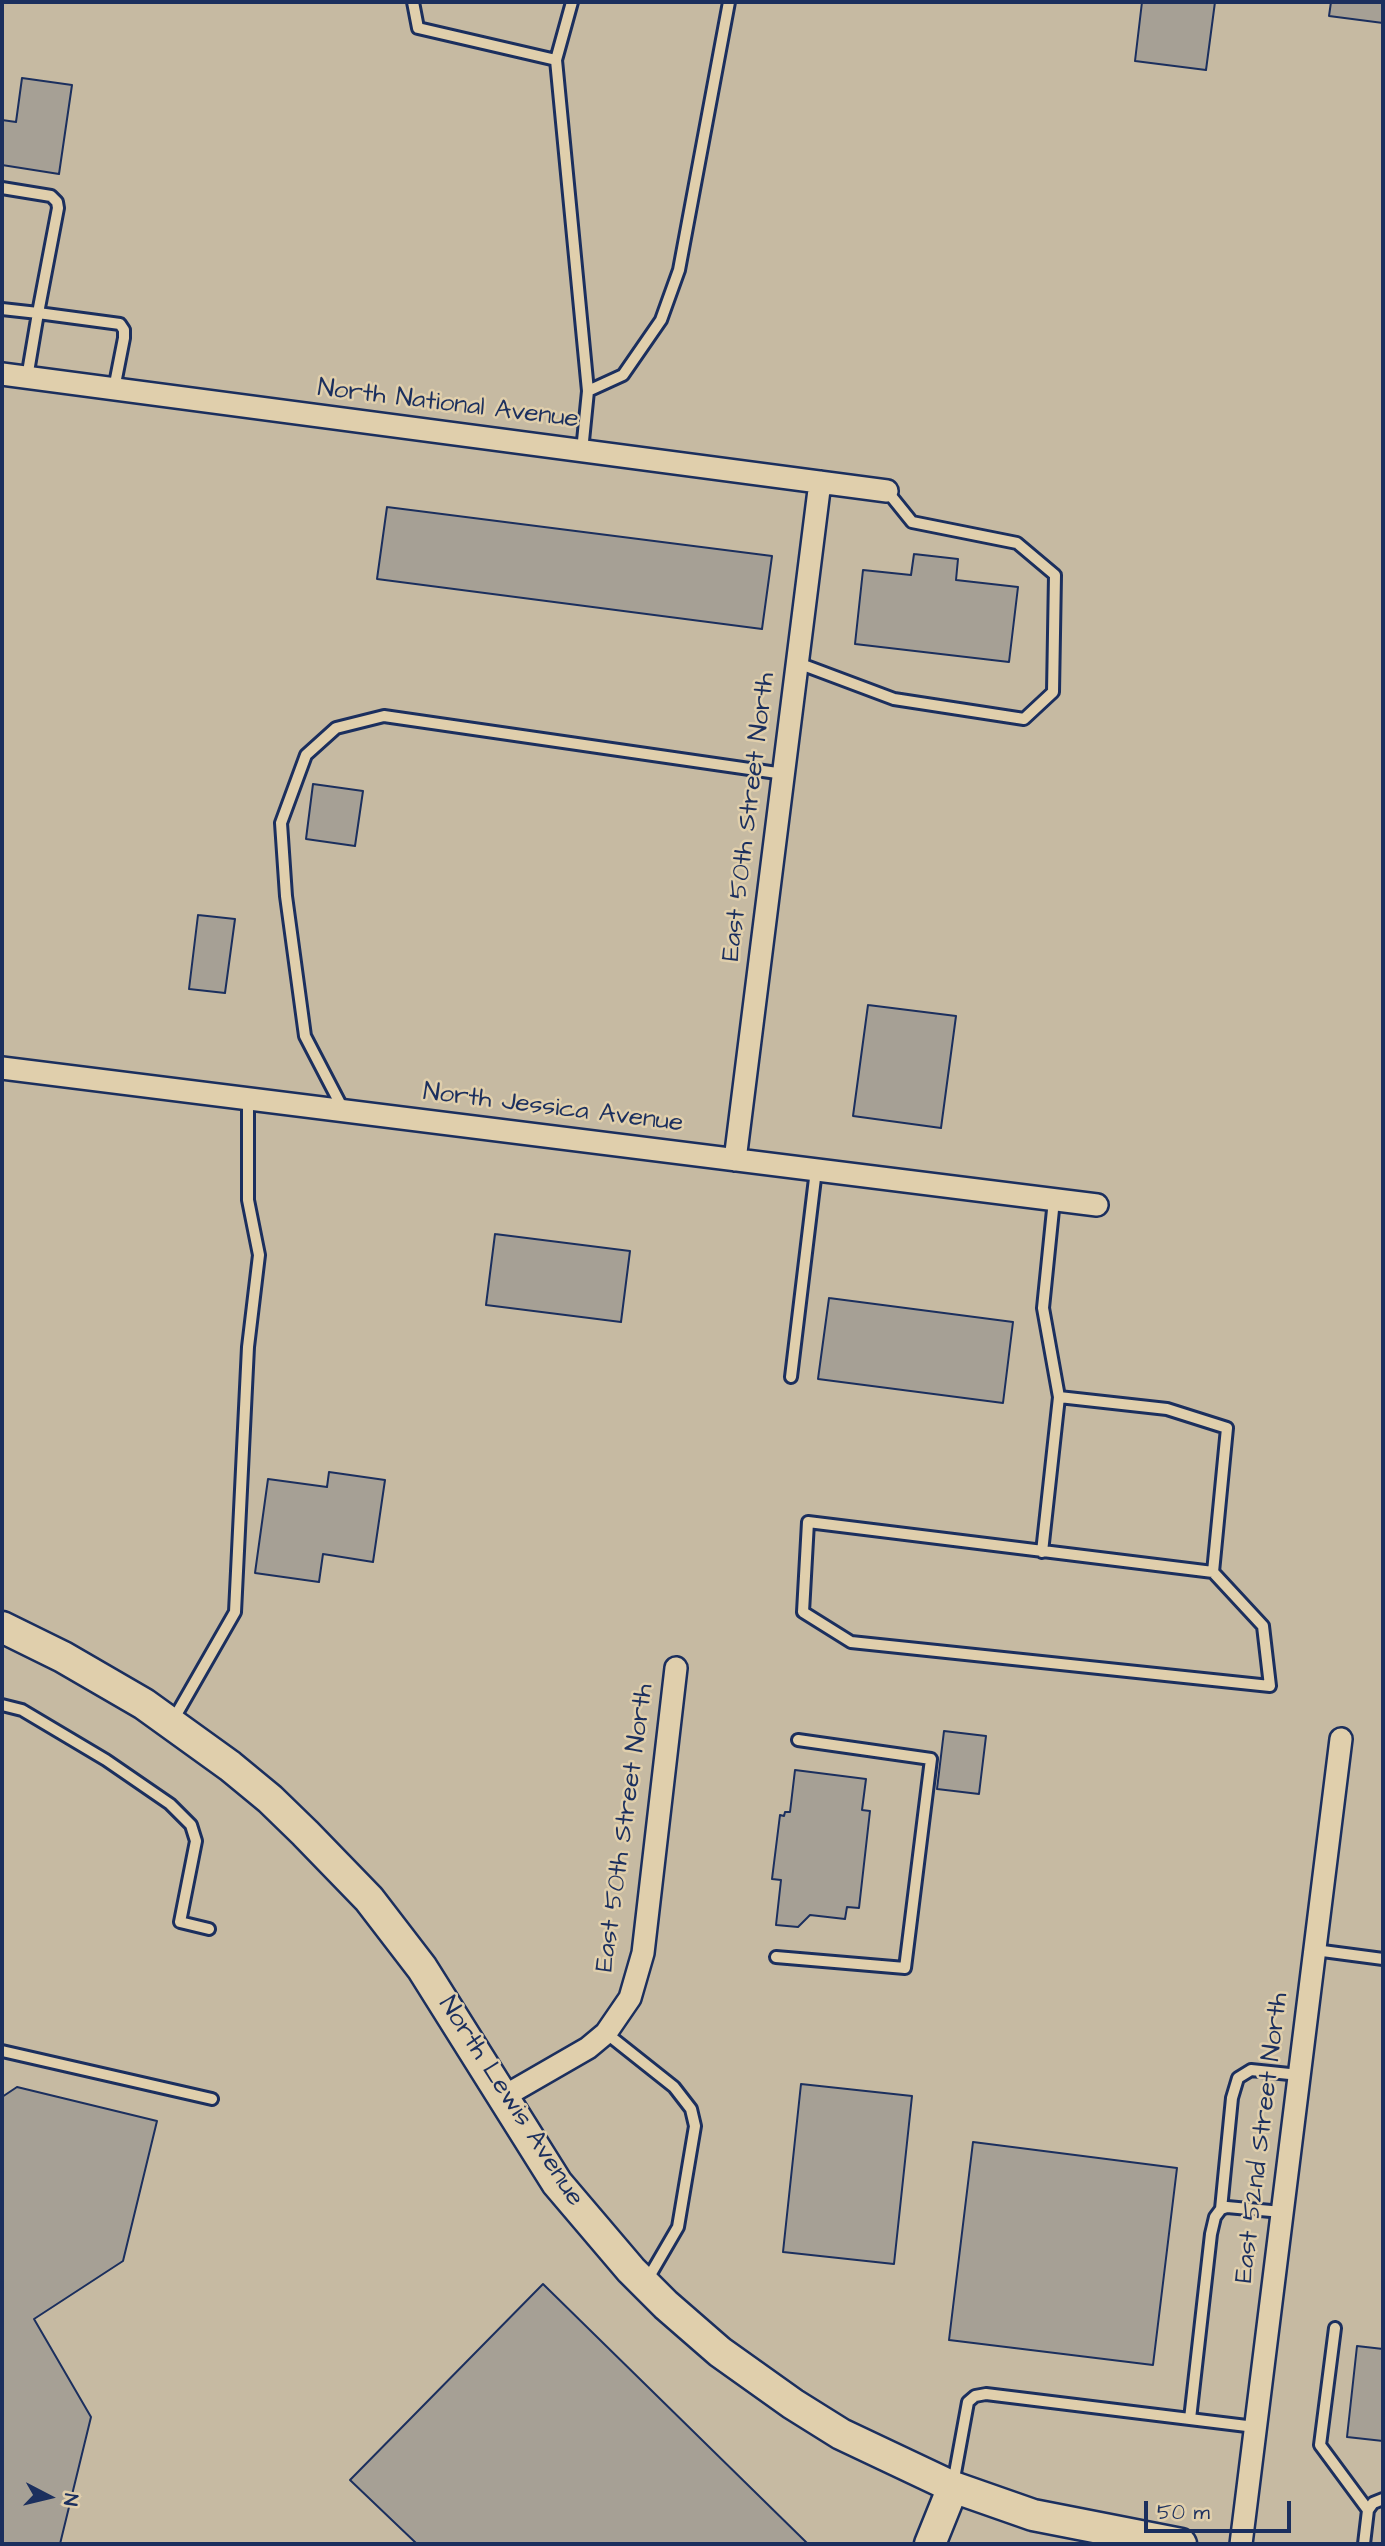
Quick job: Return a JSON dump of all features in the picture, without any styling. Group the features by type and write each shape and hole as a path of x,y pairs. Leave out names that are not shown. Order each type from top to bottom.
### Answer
{"street":[{"name":"North National Avenue","path":"2,374 887,491"},
{"name":"East 50th Street North","path":"735,1160 820,482"},
{"name":"North Jessica Avenue","path":"2,1068 1097,1205"},
{"name":"North Lewis Avenue","path":"2,1627 103,1678 171,1723 270,1799 369,1899 422,1968 557,2183 645,2284 720,2352 793,2404 853,2440 953,2487 1033,2515 1181,2544"},
{"name":"East 50th Street North","path":"503,2097 588,2049 606,2033 630,1998 643,1953 676,1668"},
{"name":"East 52nd Street North","path":"1241,2544 1341,1739"},
{"path":"930,2544 953,2487"}],"lane":[{"path":"413,2 418,28 556,60"},
{"path":"572,2 556,60 588,391 582,451"},
{"path":"588,391 623,375 661,320 679,270 729,2"},
{"path":"2,188 51,196 57,202 27,378"},
{"path":"2,309 120,324 124,330 124,338 114,389"},
{"path":"797,663 894,699 1024,719 1053,692 1055,575 1017,543 912,522 887,491"},
{"path":"345,1111 304,1036 286,896 281,823 306,755 336,728 384,716 784,774"},
{"path":"171,1723 235,1612 248,1348 259,1255 248,1200 248,1099"},
{"path":"791,1377 816,1170"},
{"path":"1042,1552 1059,1397 1043,1308 1055,1200"},
{"path":"1059,1397 1167,1409 1227,1428 1213,1572"},
{"path":"808,1522 1213,1572 1263,1626 1270,1686 850,1642 803,1612 808,1522"},
{"path":"2,1705 22,1710 106,1760 170,1804 191,1825 196,1841 180,1922 209,1929"},
{"path":"776,1957 905,1968 931,1759 798,1740"},
{"path":"1315,1950 1383,1958"},
{"path":"606,2033 674,2087 691,2109 695,2126 678,2227 645,2284"},
{"path":"2,2051 212,2099"},
{"path":"1190,2419 1211,2234 1215,2217 1221,2209 1232,2098 1238,2078 1251,2070 1299,2075"},
{"path":"1221,2209 1227,2207 1282,2212"},
{"path":"1335,2328 1320,2445 1368,2510"},
{"path":"953,2487 968,2402 975,2396 986,2394 1255,2427"},
{"path":"1364,2544 1368,2510 1383,2499"}],"shaded area":[{"path":"2,2 1383,2 1383,2544 2,2544"}],"building":[{"path":"1142,2 1215,2 1206,70 1135,61"},
{"path":"1331,2 1383,2 1383,23 1329,16"},
{"path":"22,78 72,85 59,174 2,165 2,120 16,122"},
{"path":"387,507 772,556 762,629 377,579"},
{"path":"914,554 958,559 956,580 1018,587 1009,662 855,644 863,570 911,575"},
{"path":"313,784 363,791 355,846 306,839"},
{"path":"198,915 235,919 225,993 189,989"},
{"path":"868,1005 956,1016 941,1128 853,1116"},
{"path":"495,1234 630,1251 621,1322 486,1305"},
{"path":"829,1298 1013,1322 1003,1403 818,1379"},
{"path":"329,1472 385,1480 373,1562 323,1554 319,1582 255,1573 268,1479 327,1487"},
{"path":"944,1731 986,1736 979,1794 937,1789"},
{"path":"795,1770 866,1779 862,1810 870,1811 859,1908 847,1907 845,1919 810,1915 798,1927 776,1925 781,1880 772,1879 780,1815 784,1816 785,1812 790,1812"},
{"path":"801,2084 912,2096 894,2264 783,2252"},
{"path":"17,2087 157,2121 123,2261 34,2319 91,2417 60,2544 2,2544 2,2097"},
{"path":"973,2142 1177,2168 1153,2365 949,2340"},
{"path":"543,2284 808,2544 417,2544 350,2480"},
{"path":"1357,2346 1383,2349 1383,2441 1347,2437"}]}
